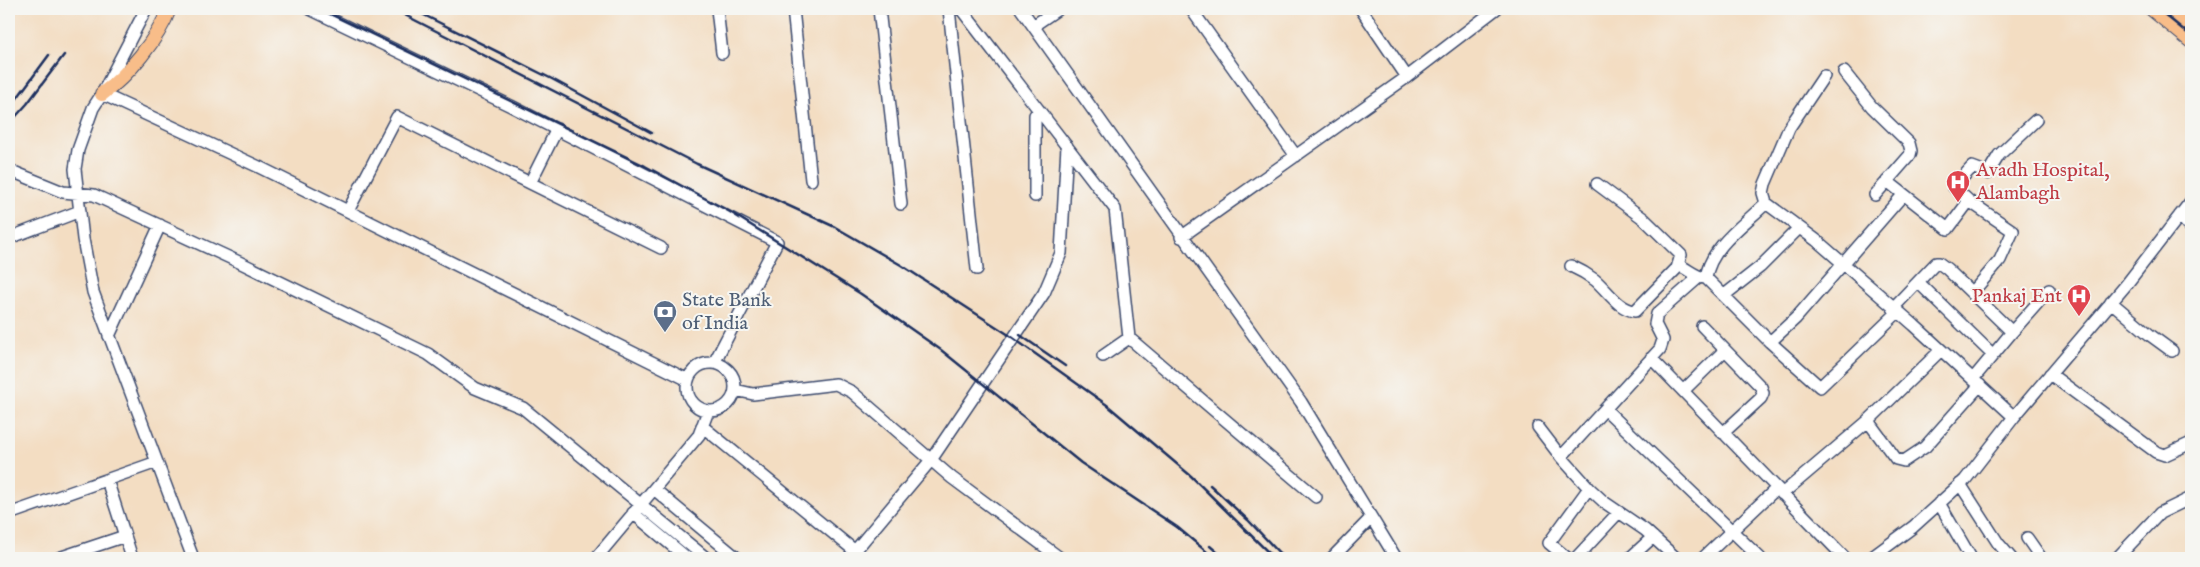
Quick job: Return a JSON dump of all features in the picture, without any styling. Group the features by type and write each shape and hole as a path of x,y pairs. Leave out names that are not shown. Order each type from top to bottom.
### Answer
{"main road":[{"path":"102,94 120,81 139,57 169,9"},
{"path":"2152,9 2191,40"},
{"path":"2171,9 2191,25"}],"street":[{"path":"146,9 93,108 78,150 74,169 93,292 193,558"},
{"path":"310,9 557,130 777,242 714,363"},
{"path":"717,9 722,53"},
{"path":"793,9 811,180"},
{"path":"879,9 901,204"},
{"path":"949,9 977,269"},
{"path":"962,9 1115,209 1129,338 1316,497"},
{"path":"1021,9 1181,237 1301,402 1396,558"},
{"path":"1033,26 1058,9"},
{"path":"1191,9 1296,156"},
{"path":"1361,9 1407,77"},
{"path":"1181,237 1407,77 1496,9"},
{"path":"1844,72 1872,107 1909,143 1910,155 1875,195"},
{"path":"1824,76 1789,128 1765,184 1763,193 1766,203 1843,264 2014,416"},
{"path":"102,94 259,167 688,380"},
{"path":"1036,196 1035,115 1039,110"},
{"path":"348,211 397,117 661,248"},
{"path":"1972,293 2000,260 2013,231 1970,201 1954,187 1972,167 1988,173 1999,155 2036,120"},
{"path":"530,183 557,130"},
{"path":"702,426 852,555 931,460 1044,293 1061,254 1067,146"},
{"path":"9,170 63,192 94,195 416,348 475,388 523,408 706,558"},
{"path":"1887,181 1948,229 1970,201"},
{"path":"1571,266 1584,272 1626,310 1635,311 1678,265 1681,255 1675,247 1660,236 1644,219 1597,184"},
{"path":"1770,342 1796,318 1903,195"},
{"path":"1871,558 1913,527 1960,484 2014,416 2111,302 2191,201"},
{"path":"1561,457 1660,349 1663,340 1655,324 1657,314 1702,278 1710,260 1720,248 1766,203"},
{"path":"9,238 80,211"},
{"path":"2180,215 2191,230"},
{"path":"109,336 160,225"},
{"path":"1727,293 1760,267 1799,228"},
{"path":"1678,265 1689,269 1702,278 1820,386 1896,310 1918,282 1939,262 2012,332"},
{"path":"1918,282 1993,355"},
{"path":"1868,421 1896,459 1904,461 1925,447 1976,382 1993,355 2049,290"},
{"path":"2111,302 2172,351"},
{"path":"1702,326 1761,387 1763,393 1761,398 1723,433"},
{"path":"1103,356 1129,338"},
{"path":"1683,391 1725,350"},
{"path":"1703,558 1779,491 1868,421 1941,350"},
{"path":"1651,358 1845,558"},
{"path":"714,363 722,366 730,372 734,379 732,399 719,410 708,411 700,409 692,402 687,392 688,380 696,368 703,364 714,363"},
{"path":"2050,374 2156,452 2165,455 2191,443"},
{"path":"734,390 753,394 836,384 852,392 952,478 1060,558"},
{"path":"1605,409 1760,558"},
{"path":"596,558 699,435 708,411"},
{"path":"1538,428 1589,488 1653,536 1676,558"},
{"path":"9,514 157,462"},
{"path":"107,480 132,558"},
{"path":"1960,484 1998,543 2011,558"},
{"path":"1567,558 1549,544 1589,488"},
{"path":"654,489 737,558"},
{"path":"2117,558 2160,513 2191,498"},
{"path":"1939,503 1971,558"},
{"path":"1576,558 1619,512"},
{"path":"634,514 687,558"},
{"path":"1332,558 1371,518"},
{"path":"58,558 126,536"},
{"path":"1630,558 1653,536"},
{"path":"2027,538 2041,558"}],"railway":[{"path":"320,9 645,166 730,212 861,294 941,350 1081,463 1177,527 1214,558"},
{"path":"393,9 697,164 835,227 901,265 1009,335 1107,405 1191,476 1274,558"},
{"path":"412,9 552,79 652,133"},
{"path":"2158,9 2191,36"},
{"path":"9,109 49,55"},
{"path":"9,124 27,104 64,55"},
{"path":"1020,335 1065,366"},
{"path":"1210,485 1248,520 1284,558"},
{"path":"1210,546 1224,558"}],"place":[{"name":"Avadh Hospital, Alambagh","path":"1958,203"},
{"name":"Pankaj Ent","path":"2079,317"},
{"name":"State Bank of India","path":"665,333"}]}
